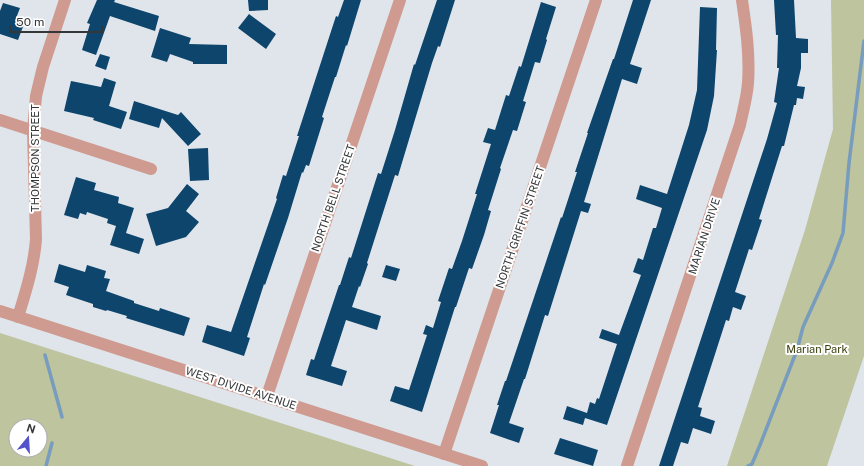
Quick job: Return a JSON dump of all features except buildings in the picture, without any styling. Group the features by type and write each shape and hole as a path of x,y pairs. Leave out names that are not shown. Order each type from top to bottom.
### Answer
{"street":[{"name":"THOMPSON STREET","path":"18,317 30,280 35,253 36,231 33,131 36,96 39,80 65,0"},
{"name":"NORTH BELL STREET","path":"267,396 400,0"},
{"name":"NORTH GRIFFIN STREET","path":"444,454 596,0"},
{"name":"MARIAN DRIVE","path":"627,466 732,154 740,125 748,83 746,26 742,0"},
{"path":"0,120 151,169"},
{"name":"WEST DIVIDE AVENUE","path":"0,311 482,466"}],"green space":[{"name":"Marian Park","path":"831,0 864,0 864,356 827,466 727,466 805,230 833,129"},
{"path":"0,333 415,466 0,466"}],"waterway":[{"path":"748,466 752,464 760,445 797,350 803,327 832,263 843,233 849,163 864,41"},
{"path":"45,355 62,417"},
{"path":"46,466 52,443"}]}
